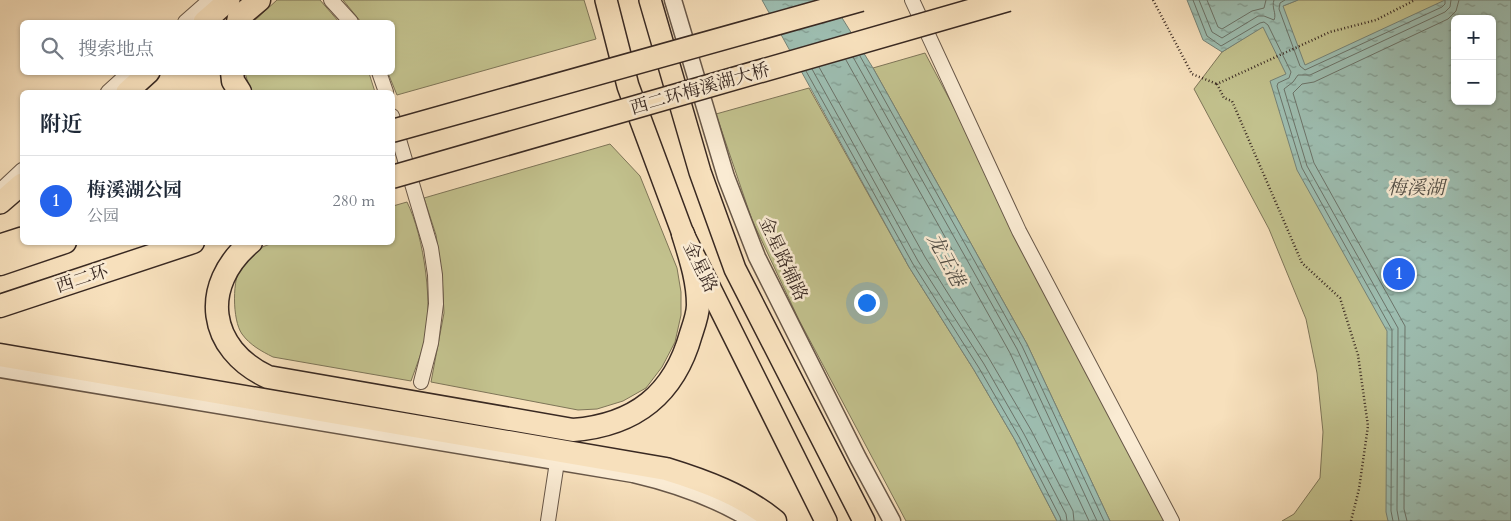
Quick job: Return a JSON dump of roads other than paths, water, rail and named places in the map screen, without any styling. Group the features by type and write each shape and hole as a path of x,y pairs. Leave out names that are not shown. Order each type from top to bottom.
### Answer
{"highway":[{"path":"238,20 239,17 259,0"},
{"path":"395,130 861,0"},
{"name":"西二环梅溪湖大桥","path":"395,176 1008,0"},
{"path":"232,75 233,81 239,90"},
{"path":"248,245 229,267 218,297 217,312 219,326 225,341 252,370 268,377 573,430 594,428 613,423 635,413 651,402 674,375 686,353 698,307 697,285 683,234"},
{"path":"0,264 56,245"},
{"name":"西二环","path":"0,306 184,245"},
{"path":"0,354 666,469 691,476 743,499 775,521"}],"main road":[{"path":"206,20 229,0"},
{"name":"金星路","path":"606,0 628,86 683,234 826,521"},
{"name":"金星路","path":"650,0 700,172 735,269 864,521"},
{"path":"129,90 146,75"},
{"path":"0,203 20,186"},
{"path":"0,245 20,239"}],"street":[{"path":"187,20 210,0"},
{"path":"331,0 349,20"},
{"name":"金星路辅路","path":"673,0 726,177 757,257 858,458 892,521"},
{"path":"912,0 1019,231 1172,521"},
{"path":"110,90 127,75"},
{"path":"380,75 385,90"},
{"path":"395,126 431,248 435,275 436,304 431,343 421,382"},
{"path":"0,190 20,172"},
{"path":"0,369 410,431 557,462 633,474 666,482 711,499 753,521"},
{"path":"548,521 557,462"}],"water":[{"name":"龙王港","path":"762,0 831,0 873,68 1027,344 1110,521 1057,521 1015,440 974,370 909,267"},
{"name":"梅溪湖","path":"1187,0 1298,0 1283,6 1305,65 1445,0 1511,0 1511,521 1388,521 1386,512 1387,331 1297,170 1270,81 1286,74 1263,27 1222,52 1203,40"}],"place":[{"name":"梅溪湖公园","path":"1399,274"}]}
